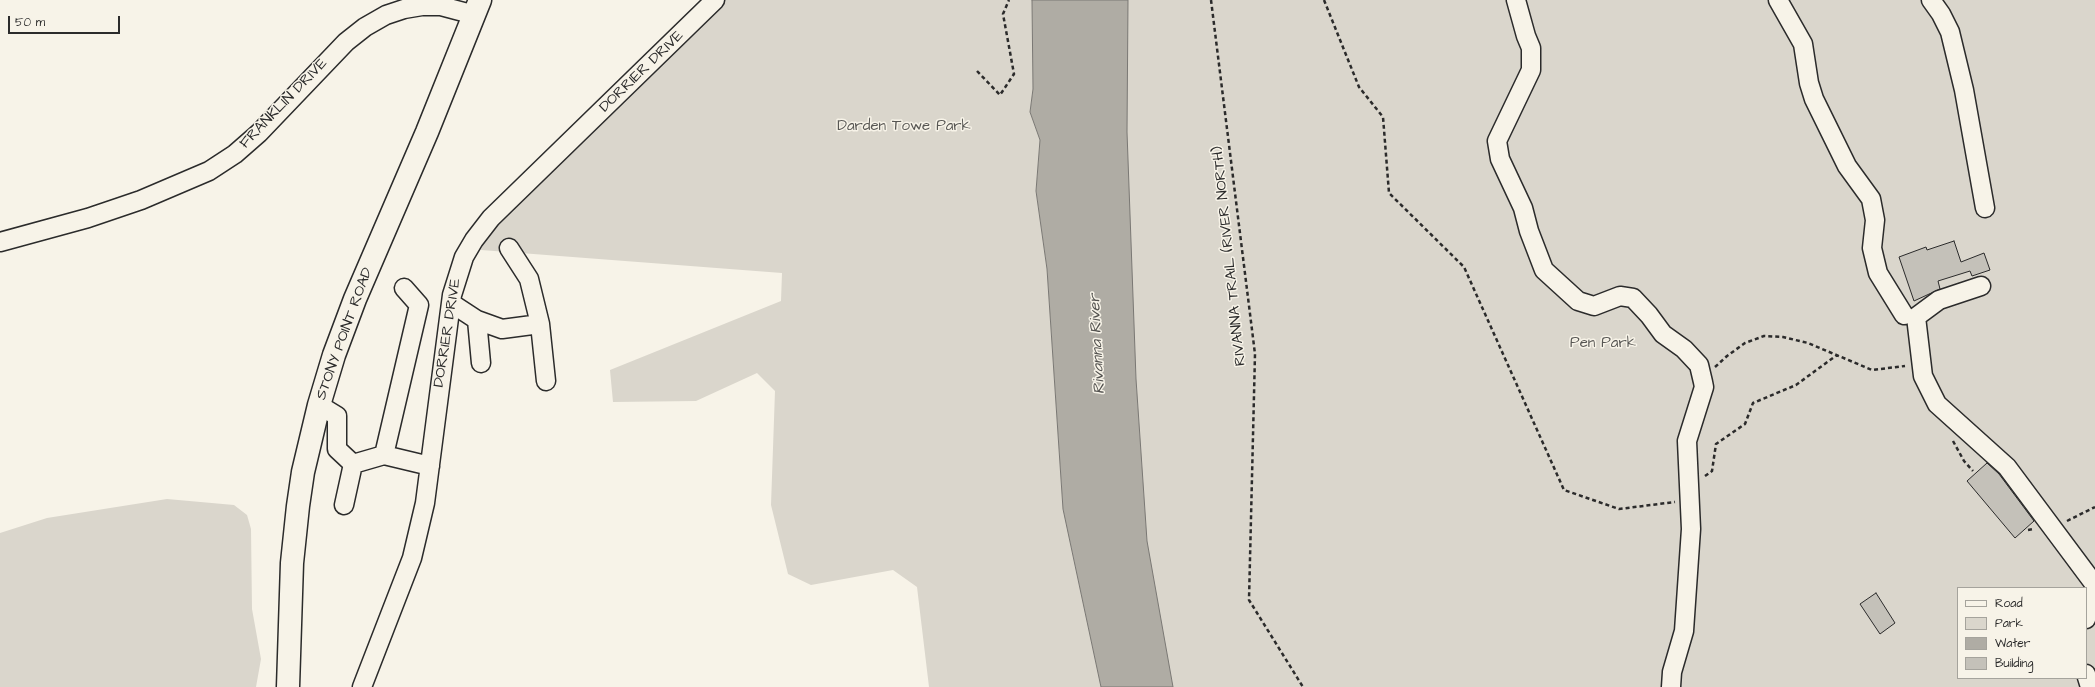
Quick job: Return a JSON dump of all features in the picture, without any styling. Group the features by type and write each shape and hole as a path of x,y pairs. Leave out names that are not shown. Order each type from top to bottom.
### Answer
{"main road":[{"name":"STONY POINT ROAD","path":"288,687 292,563 297,513 303,472 319,405 334,355 355,299 433,118 477,7"}],"street":[{"name":"DORRIER DRIVE","path":"362,687 412,558 425,503 451,303 457,276 464,257 474,240 491,218 715,0"},
{"path":"1516,0 1531,48 1532,70 1497,141 1500,159 1523,208 1529,231 1544,270 1578,301 1594,306 1620,296 1633,298 1649,315 1663,334 1684,349 1699,365 1703,382 1704,387 1687,441 1690,529 1684,631 1672,672 1671,687"},
{"path":"1778,0 1803,44 1809,83 1814,99 1847,166 1871,199 1875,220 1872,248 1878,273 1904,315"},
{"path":"1931,0 1941,14 1951,38 1964,90 1985,208"},
{"name":"FRANKLIN DRIVE","path":"0,242 88,218 141,200 209,171 235,154 259,133 346,42 365,27 386,16 404,9 422,6 477,7"},
{"path":"509,248 529,279 540,324 546,381"},
{"path":"1981,286 1939,300 1916,316 1923,376 1937,404 2007,467 2095,586"},
{"path":"384,455 420,305 404,288"},
{"path":"451,303 477,320 502,329 540,324"},
{"path":"477,320 481,363"},
{"path":"319,405 337,416 337,449 353,464"},
{"path":"353,464 384,455 430,466"},
{"path":"344,505 353,464"},
{"path":"2087,616 2095,593"},
{"path":"2087,677 2090,687"}],"path":[{"path":"977,71 1000,95 1014,74 1003,14 1009,0"},
{"name":"RIVANNA TRAIL (RIVER NORTH)","path":"1211,0 1255,354 1249,600 1303,687"},
{"path":"1324,0 1359,87 1383,117 1389,193 1464,267 1564,490 1619,509 1675,502 1712,471 1716,444 1745,424 1753,403 1796,385 1837,354"},
{"path":"1703,382 1727,356 1745,343 1764,336 1783,337 1808,343 1872,370 1922,364"}],"green space":[{"name":"Darden Towe Park","path":"712,0 1032,0 1033,89 1030,112 1040,140 1036,191 1047,269 1063,508 1101,687 929,687 917,587 893,570 811,585 788,574 771,505 775,391 757,373 696,401 613,402 610,370 781,301 782,273 481,250 489,215"},
{"name":"Pen Park","path":"1111,0 2095,0 2095,687 1172,687 1148,566"},
{"path":"167,499 234,505 247,515 251,529 252,609 261,659 256,687 0,687 0,533 47,518"}],"water":[{"name":"Rivanna River","path":"1032,0 1128,0 1127,132 1136,379 1147,541 1173,687 1101,687 1063,509 1047,269 1036,191 1040,140 1030,112 1033,89"}],"building":[{"path":"1954,241 1961,262 1984,253 1990,270 1972,276 1970,271 1938,281 1940,289 1914,301 1899,257 1926,247 1927,250"},
{"path":"1987,463 1999,474 2034,521 2015,538 1967,481"},
{"path":"1876,593 1895,623 1880,634 1860,604"}]}
